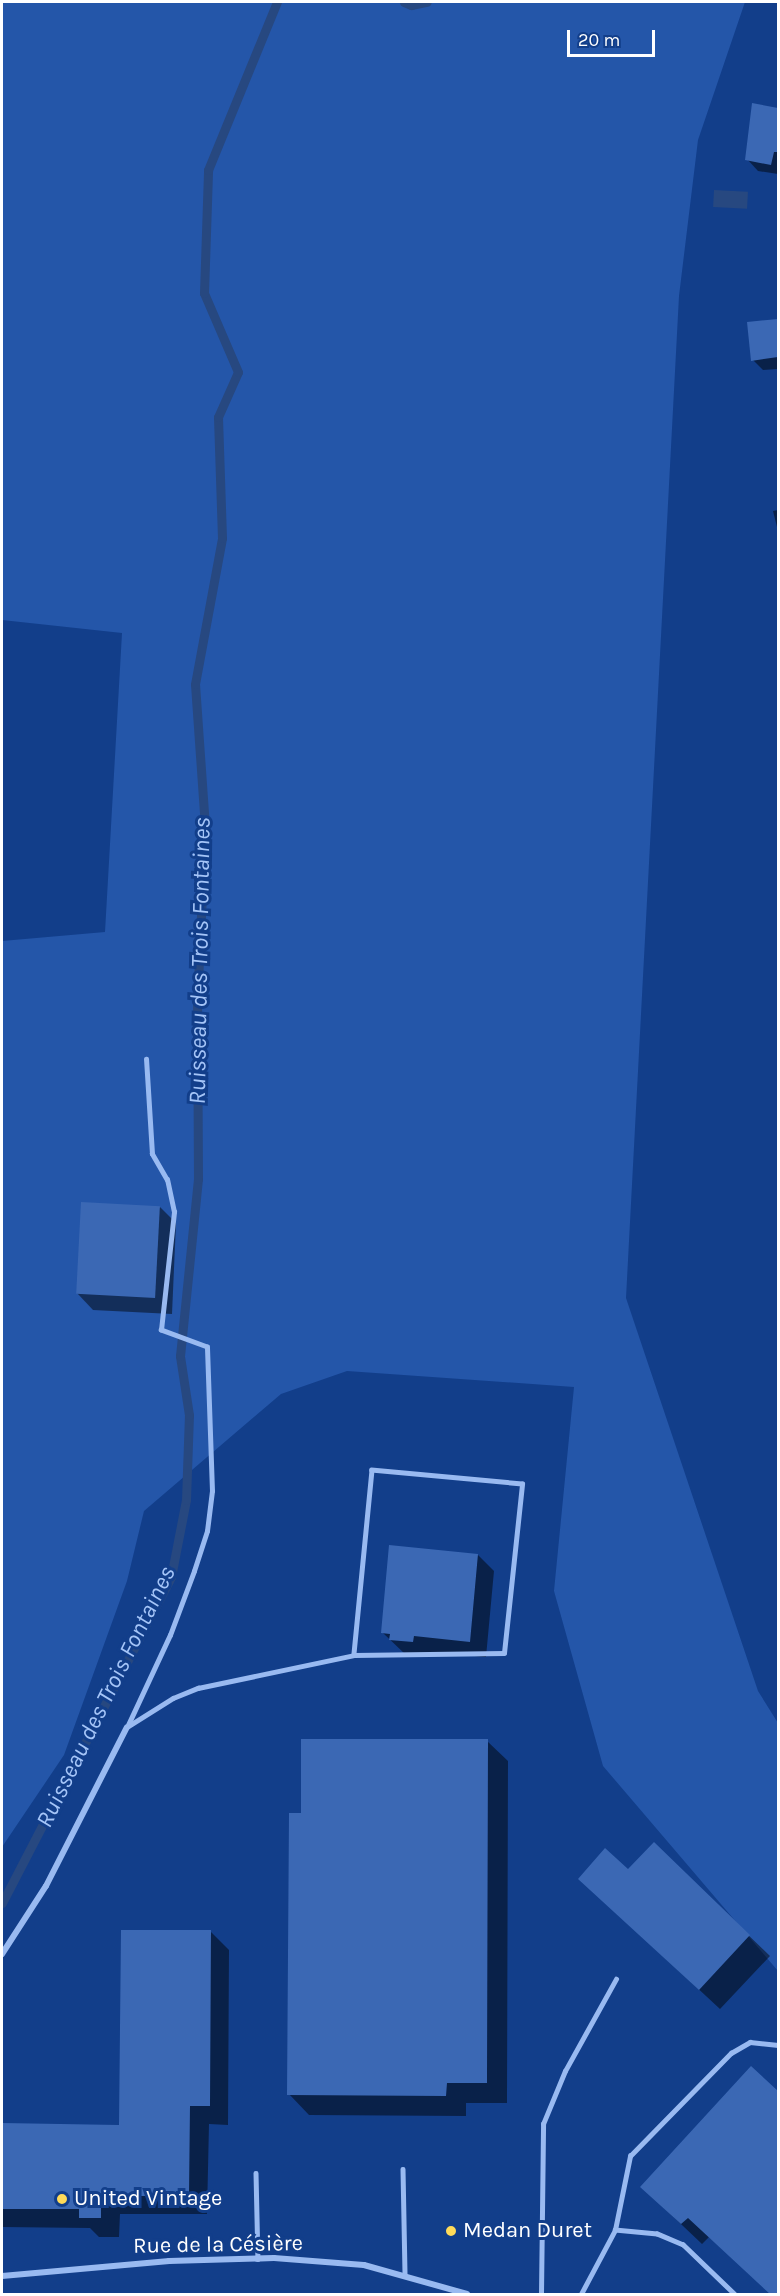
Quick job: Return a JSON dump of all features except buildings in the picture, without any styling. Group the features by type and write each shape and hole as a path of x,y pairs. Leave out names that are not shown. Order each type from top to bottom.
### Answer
{"street":[{"path":"2,1954 46,1886 127,1727"},
{"name":"Rue de la Césière","path":"2,2276 169,2261 258,2259 364,2265 467,2295"}],"lane":[{"path":"127,1727 170,1635 207,1531 212,1450 207,1347 160,1330 174,1212 167,1180 152,1154 146,1059"},
{"path":"127,1727 165,1703 198,1688 354,1655 504,1653 522,1484 372,1470 354,1655"},
{"path":"541,2295 543,2124 565,2072 616,1979"},
{"path":"581,2295 615,2230 630,2156 731,2053 750,2042 778,2045"},
{"path":"403,2169 405,2276"},
{"path":"256,2173 258,2259"},
{"path":"615,2230 657,2234 683,2245 734,2295"}],"shaded area":[{"path":"2,2 745,2 698,140 679,296 626,1298 758,1691 778,1723 778,1971 603,1766 554,1591 574,1387 347,1371 281,1394 144,1511 127,1581 64,1755 2,1847 2,941 105,932 122,633 2,620"},
{"path":"714,190 748,192 747,209 713,207"}],"waterway":[{"name":"Ruisseau des Trois Fontaines","path":"2,1903 171,1577 186,1500 189,1415 180,1356 198,1179 197,1004 205,827 195,684 222,538 218,417 238,372 204,293 208,170 277,2"},
{"path":"404,2 411,5 427,2"}],"place":[{"name":"United Vintage","path":"62,2199"},
{"name":"Medan Duret","path":"451,2231"}]}
